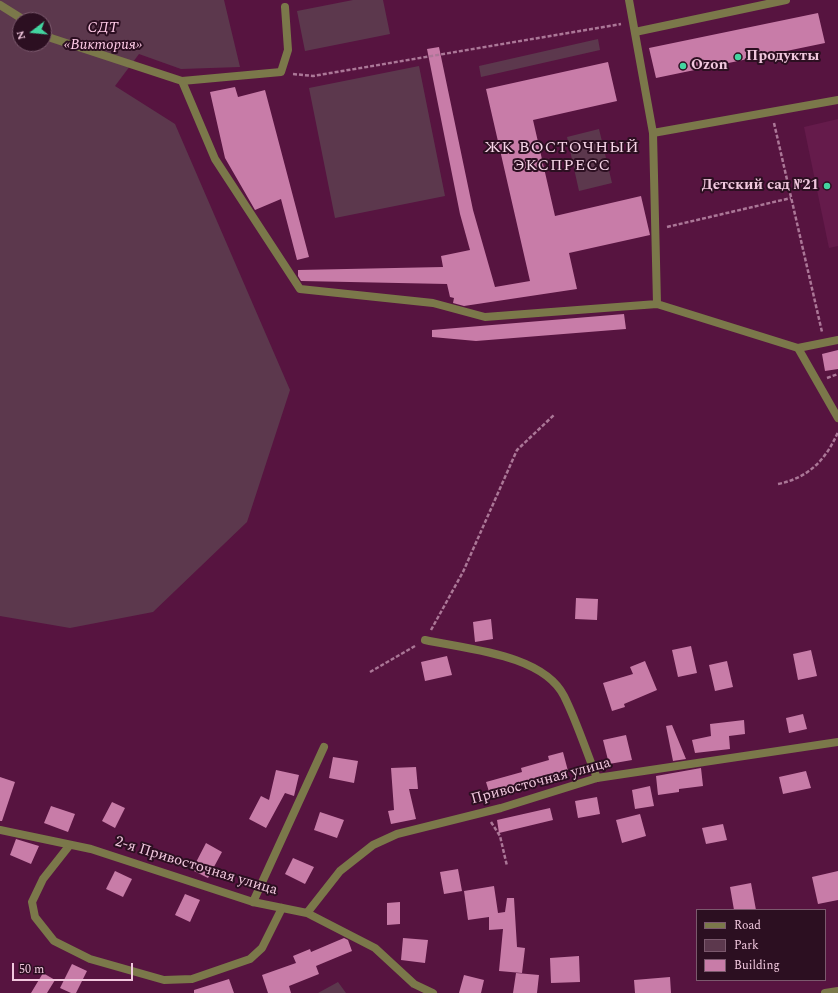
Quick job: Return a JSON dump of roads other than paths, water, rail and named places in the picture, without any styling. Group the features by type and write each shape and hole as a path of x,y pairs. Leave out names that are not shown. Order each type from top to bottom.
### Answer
{"street":[{"path":"629,0 653,133 657,304"},
{"path":"635,32 786,0"},
{"path":"0,4 12,12"},
{"path":"52,38 182,81 281,72 288,50 285,7"},
{"path":"182,81 215,159 300,289 433,303 484,317 657,304 798,348 838,340"},
{"path":"653,133 838,100"},
{"path":"798,348 838,418"},
{"path":"425,640 517,659 548,676 564,695 597,778"},
{"name":"Привосточная улица","path":"307,913 340,871 373,845 397,834 487,812 597,778 838,742"},
{"path":"253,902 324,747"},
{"name":"2-я Привосточная улица","path":"0,830 69,846 91,849 253,902 307,913 375,948 414,984 433,993"},
{"path":"69,846 43,879 32,902 35,917 54,940 90,959 164,980 192,979 250,959 262,948 282,908"},
{"path":"825,993 838,991"}],"place":[{"name":"Продукты","path":"738,57"},
{"name":"Ozon","path":"683,66"},
{"name":"Детский сад №21","path":"827,186"}],"district":[{"name":"ЖК ВОСТОЧНЫЙ ЭКСПРЕСС","path":"562,158"}],"park label":[{"name":"СДТ «Виктория»","path":"103,38"}]}
